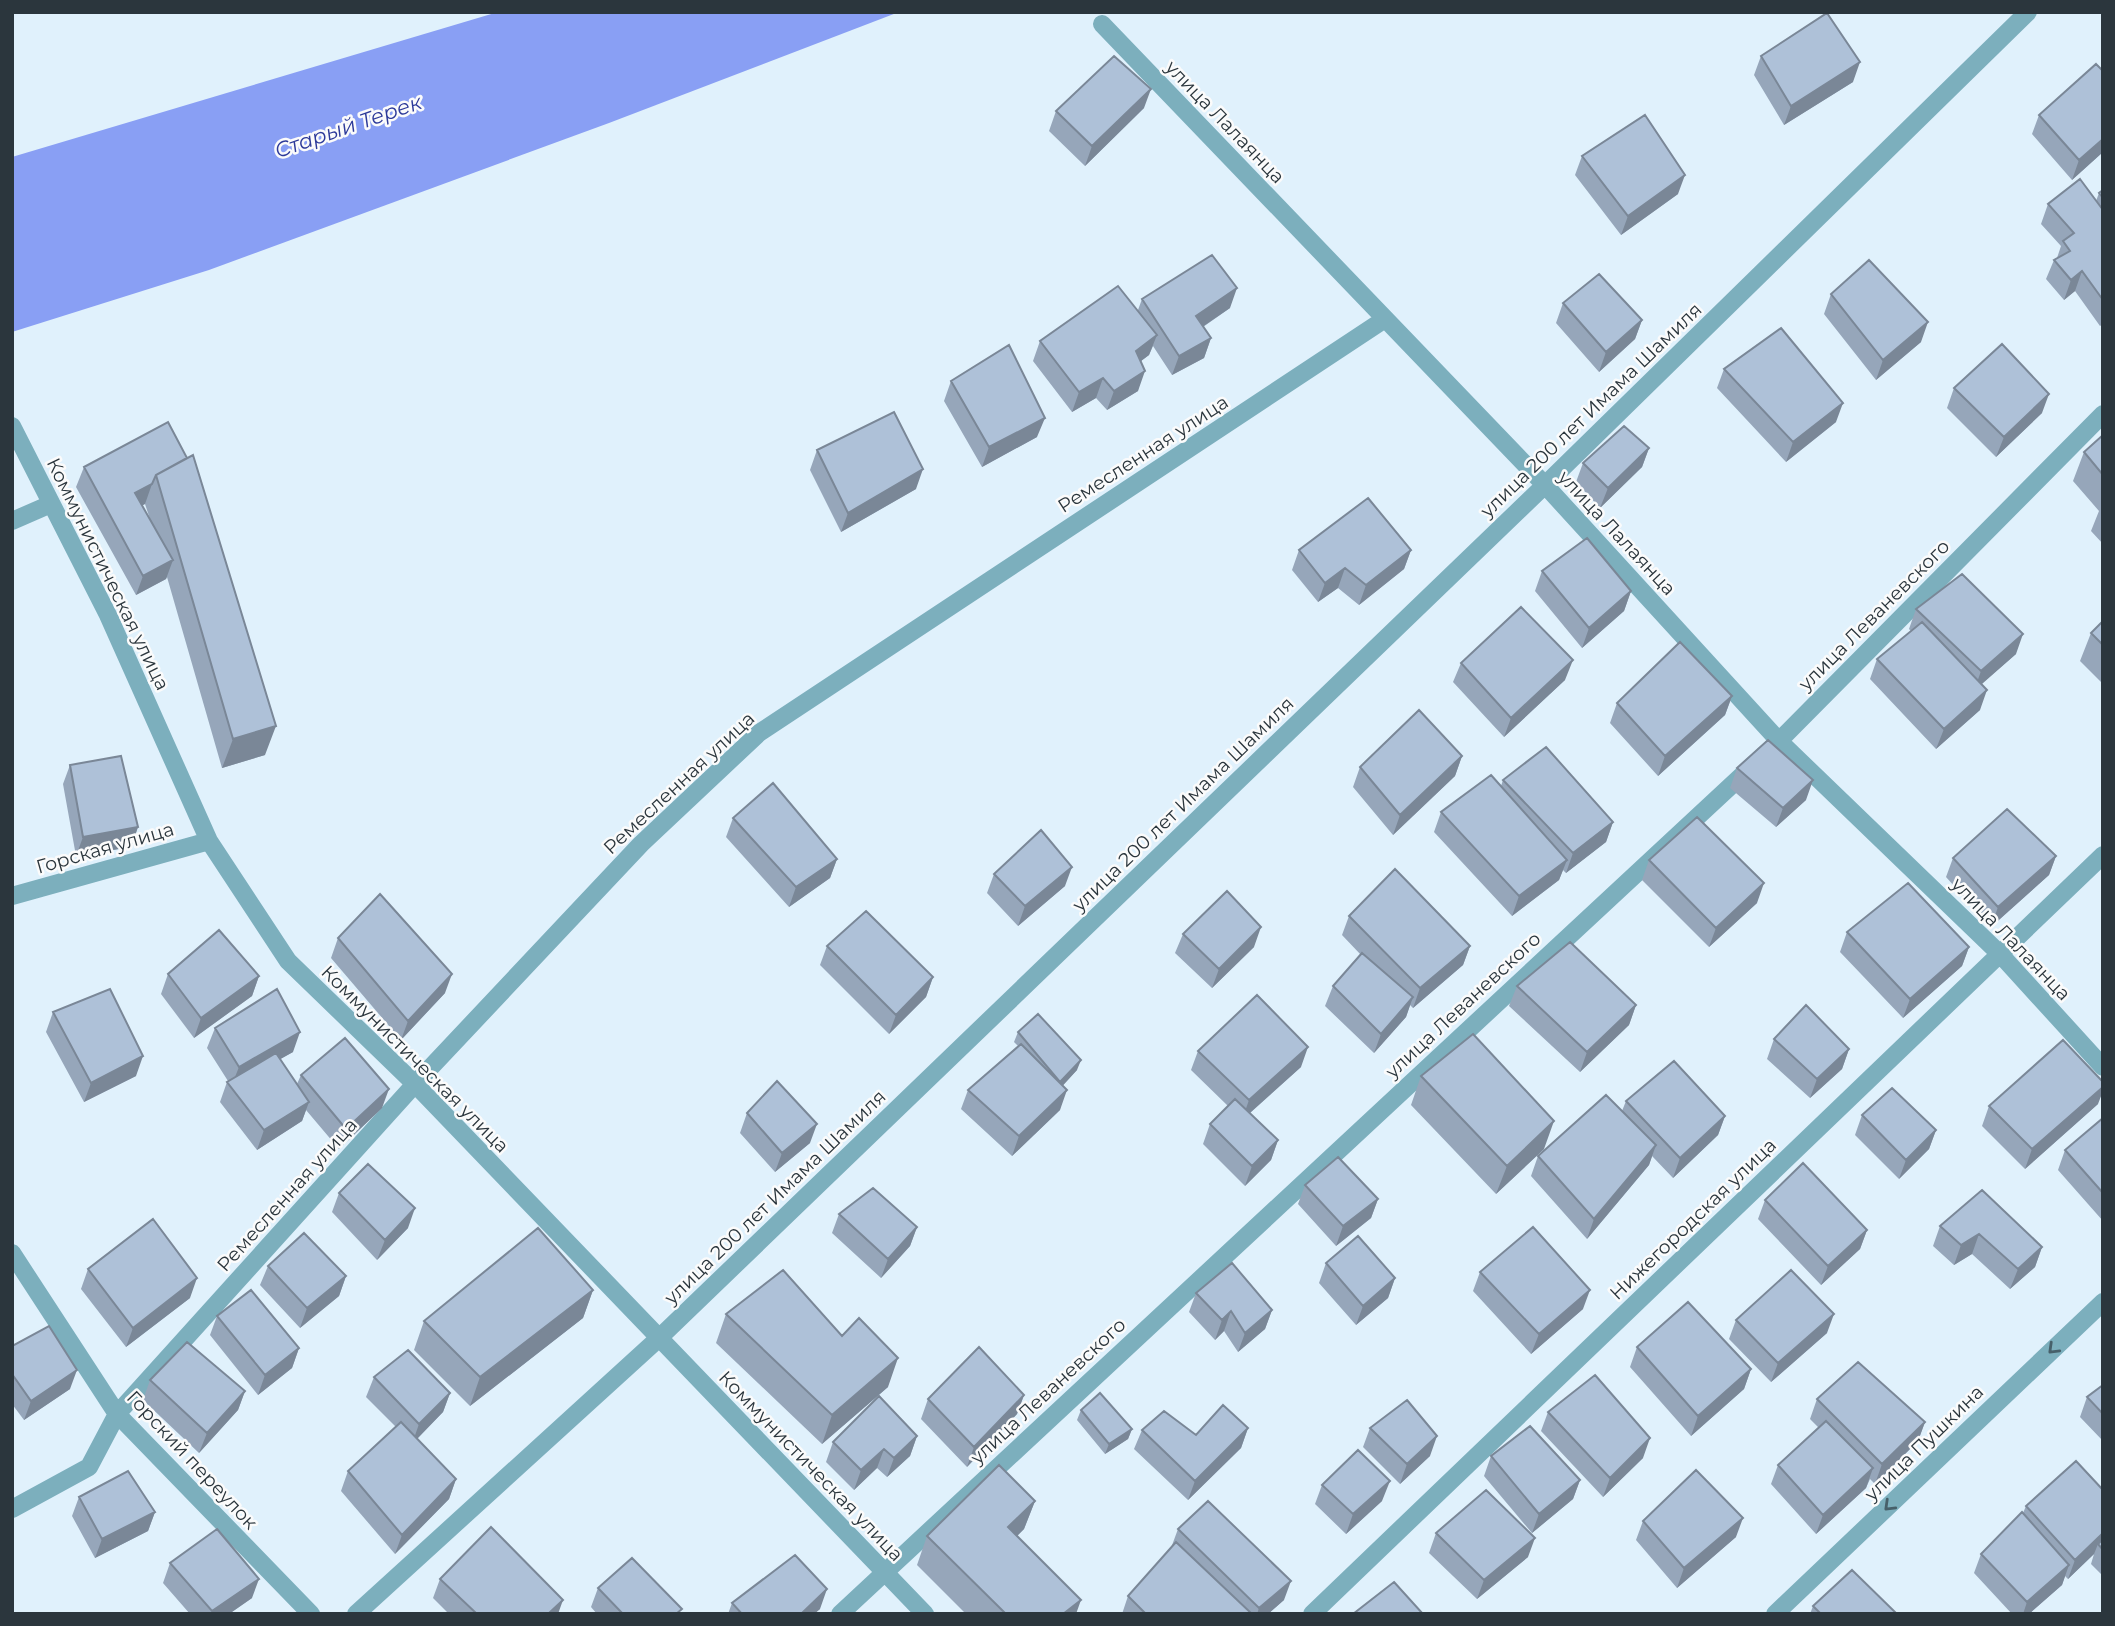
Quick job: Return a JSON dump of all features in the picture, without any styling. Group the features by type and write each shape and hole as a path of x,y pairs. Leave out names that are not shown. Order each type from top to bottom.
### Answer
{"street":[{"name":"улица 200 лет Имама Шамиля","path":"356,1614 658,1339 1545,485 2028,12"},
{"name":"улица Лалаянца","path":"1102,24 1545,485 1779,741 2000,954 2103,1067"},
{"name":"Ремесленная улица","path":"12,1509 89,1467 117,1414 415,1084 641,844 759,733 1385,319"},
{"name":"улица Леваневского","path":"840,1614 1779,741 2103,414"},
{"name":"Коммунистическая улица","path":"14,430 108,615 209,841 288,961 415,1084 925,1614"},
{"path":"12,521 51,504"},
{"name":"Горская улица","path":"12,896 209,841"},
{"name":"Нижегородская улица","path":"1312,1614 2103,855"},
{"name":"Горский переулок","path":"12,1253 117,1414 310,1614"},
{"name":"улица Пушкина","path":"1775,1614 2103,1302"}],"water":[{"name":"Старый Терек","path":"498,12 899,12 609,123 209,270 12,332 12,157"}],"building":[{"path":"1827,13 1860,62 1791,106 1761,56"},
{"path":"1114,56 1151,89 1092,146 1056,111"},
{"path":"2096,64 2103,71 2103,139 2079,160 2039,115"},
{"path":"1645,115 1685,175 1628,216 1582,156"},
{"path":"2080,179 2103,210 2103,300 2082,271 2071,280 2054,260 2070,251 2063,241 2074,233 2048,204"},
{"path":"1212,255 1237,288 1196,316 1211,338 1179,356 1142,299"},
{"path":"1869,260 1928,322 1883,360 1831,294"},
{"path":"1599,274 1642,320 1606,352 1563,303"},
{"path":"1118,286 1157,335 1136,351 1145,371 1114,391 1103,378 1079,392 1040,341"},
{"path":"1781,328 1843,403 1793,442 1724,369"},
{"path":"2002,344 2049,394 2004,437 1954,388"},
{"path":"1009,345 1045,418 989,447 951,381"},
{"path":"894,412 923,469 848,513 817,450"},
{"path":"168,422 187,458 156,475 152,484 135,493 173,560 143,576 84,467"},
{"path":"1624,426 1649,448 1608,488 1583,463"},
{"path":"2103,435 2103,475 2084,452"},
{"path":"193,455 276,726 233,739 156,475"},
{"path":"1368,498 1411,550 1366,585 1345,568 1325,583 1299,550"},
{"path":"1587,538 1631,591 1589,628 1542,571"},
{"path":"1962,574 2023,634 1981,671 1916,609"},
{"path":"1521,607 1573,660 1511,718 1461,663"},
{"path":"2103,621 2103,645 2091,633"},
{"path":"1922,622 1987,690 1944,729 1877,659"},
{"path":"1680,642 1732,696 1665,756 1617,703"},
{"path":"1419,710 1462,756 1400,815 1360,767"},
{"path":"1768,740 1813,780 1783,808 1737,768"},
{"path":"1546,747 1613,822 1573,853 1503,780"},
{"path":"121,756 138,827 83,837 70,765"},
{"path":"1491,775 1567,860 1519,896 1441,812"},
{"path":"773,783 837,859 796,887 733,818"},
{"path":"2007,809 2056,856 1998,907 1953,858"},
{"path":"1697,817 1764,883 1716,928 1649,860"},
{"path":"1041,830 1072,867 1025,906 994,874"},
{"path":"1395,869 1470,946 1420,988 1349,916"},
{"path":"1908,883 1969,947 1910,999 1847,932"},
{"path":"1227,891 1261,927 1219,969 1183,934"},
{"path":"380,894 452,974 408,1021 338,938"},
{"path":"866,911 933,977 896,1015 827,946"},
{"path":"219,930 259,976 201,1018 168,974"},
{"path":"1570,942 1636,1005 1587,1052 1517,986"},
{"path":"1362,953 1413,997 1381,1034 1333,986"},
{"path":"110,989 143,1056 91,1083 53,1012"},
{"path":"277,989 300,1032 239,1067 215,1028"},
{"path":"1257,995 1308,1047 1249,1100 1198,1051"},
{"path":"1806,1005 1849,1049 1817,1079 1774,1039"},
{"path":"1038,1014 1081,1060 1060,1082 1018,1032"},
{"path":"1473,1034 1554,1121 1507,1166 1421,1076"},
{"path":"345,1038 389,1089 346,1129 301,1075"},
{"path":"2063,1040 2103,1082 2103,1087 2032,1149 1989,1106"},
{"path":"1021,1044 1067,1090 1019,1136 968,1090"},
{"path":"276,1053 309,1102 264,1130 227,1082"},
{"path":"1674,1061 1725,1116 1680,1158 1626,1101"},
{"path":"777,1081 817,1124 782,1153 747,1113"},
{"path":"1892,1088 1936,1130 1906,1160 1862,1115"},
{"path":"1606,1095 1656,1145 1594,1219 1538,1156"},
{"path":"1235,1099 1278,1140 1252,1166 1210,1124"},
{"path":"2103,1118 2103,1193 2065,1150"},
{"path":"1338,1157 1378,1199 1343,1226 1305,1185"},
{"path":"1803,1163 1867,1230 1828,1266 1765,1200"},
{"path":"368,1164 415,1208 385,1240 339,1193"},
{"path":"873,1188 917,1227 888,1259 839,1214"},
{"path":"1982,1190 2042,1247 2018,1269 1979,1234 1961,1245 1940,1226"},
{"path":"153,1219 197,1278 133,1328 88,1269"},
{"path":"1533,1227 1590,1290 1539,1334 1480,1272"},
{"path":"538,1228 593,1290 480,1377 424,1321"},
{"path":"304,1233 346,1276 307,1308 268,1266"},
{"path":"1358,1236 1395,1278 1363,1306 1326,1263"},
{"path":"1232,1263 1272,1310 1245,1333 1231,1311 1222,1320 1196,1293"},
{"path":"783,1270 842,1336 859,1318 898,1358 832,1415 726,1314"},
{"path":"1791,1270 1834,1314 1778,1363 1736,1320"},
{"path":"251,1290 299,1348 265,1375 217,1316"},
{"path":"1688,1302 1751,1369 1698,1416 1637,1347"},
{"path":"49,1326 77,1370 31,1401 12,1374 12,1346"},
{"path":"187,1342 245,1391 207,1433 150,1380"},
{"path":"979,1347 1024,1395 974,1447 928,1399"},
{"path":"408,1350 450,1393 419,1424 374,1377"},
{"path":"1858,1362 1925,1422 1882,1464 1817,1399"},
{"path":"1595,1375 1650,1438 1610,1478 1548,1412"},
{"path":"2103,1385 2103,1414 2087,1397"},
{"path":"1100,1393 1132,1429 1109,1444 1081,1410"},
{"path":"879,1396 917,1436 894,1458 884,1449 861,1470 833,1442"},
{"path":"1407,1400 1437,1436 1407,1464 1370,1428"},
{"path":"1223,1405 1248,1428 1195,1481 1142,1430 1164,1411 1196,1435"},
{"path":"1826,1421 1873,1468 1823,1515 1778,1465"},
{"path":"401,1422 456,1479 402,1535 348,1471"},
{"path":"1530,1426 1580,1480 1539,1514 1491,1456"},
{"path":"1358,1450 1390,1481 1353,1514 1322,1485"},
{"path":"2076,1461 2103,1490 2103,1533 2075,1560 2026,1506"},
{"path":"999,1465 1035,1501 1008,1527 1081,1600 1063,1614 1006,1614 927,1536"},
{"path":"1696,1470 1743,1518 1684,1568 1643,1521"},
{"path":"128,1471 155,1512 102,1539 79,1497"},
{"path":"1486,1490 1535,1538 1484,1580 1436,1533"},
{"path":"1208,1501 1291,1581 1259,1608 1178,1529"},
{"path":"2022,1512 2069,1565 2027,1602 1981,1554"},
{"path":"491,1527 563,1600 548,1614 477,1614 440,1579"},
{"path":"217,1529 259,1579 212,1611 170,1563"},
{"path":"1176,1542 1252,1614 1146,1614 1128,1596"},
{"path":"795,1555 827,1589 801,1614 742,1614 732,1603"},
{"path":"632,1558 682,1609 676,1614 623,1614 598,1588"},
{"path":"1852,1570 1897,1614 1821,1614 1813,1606"},
{"path":"1394,1582 1423,1614 1353,1614"}]}
